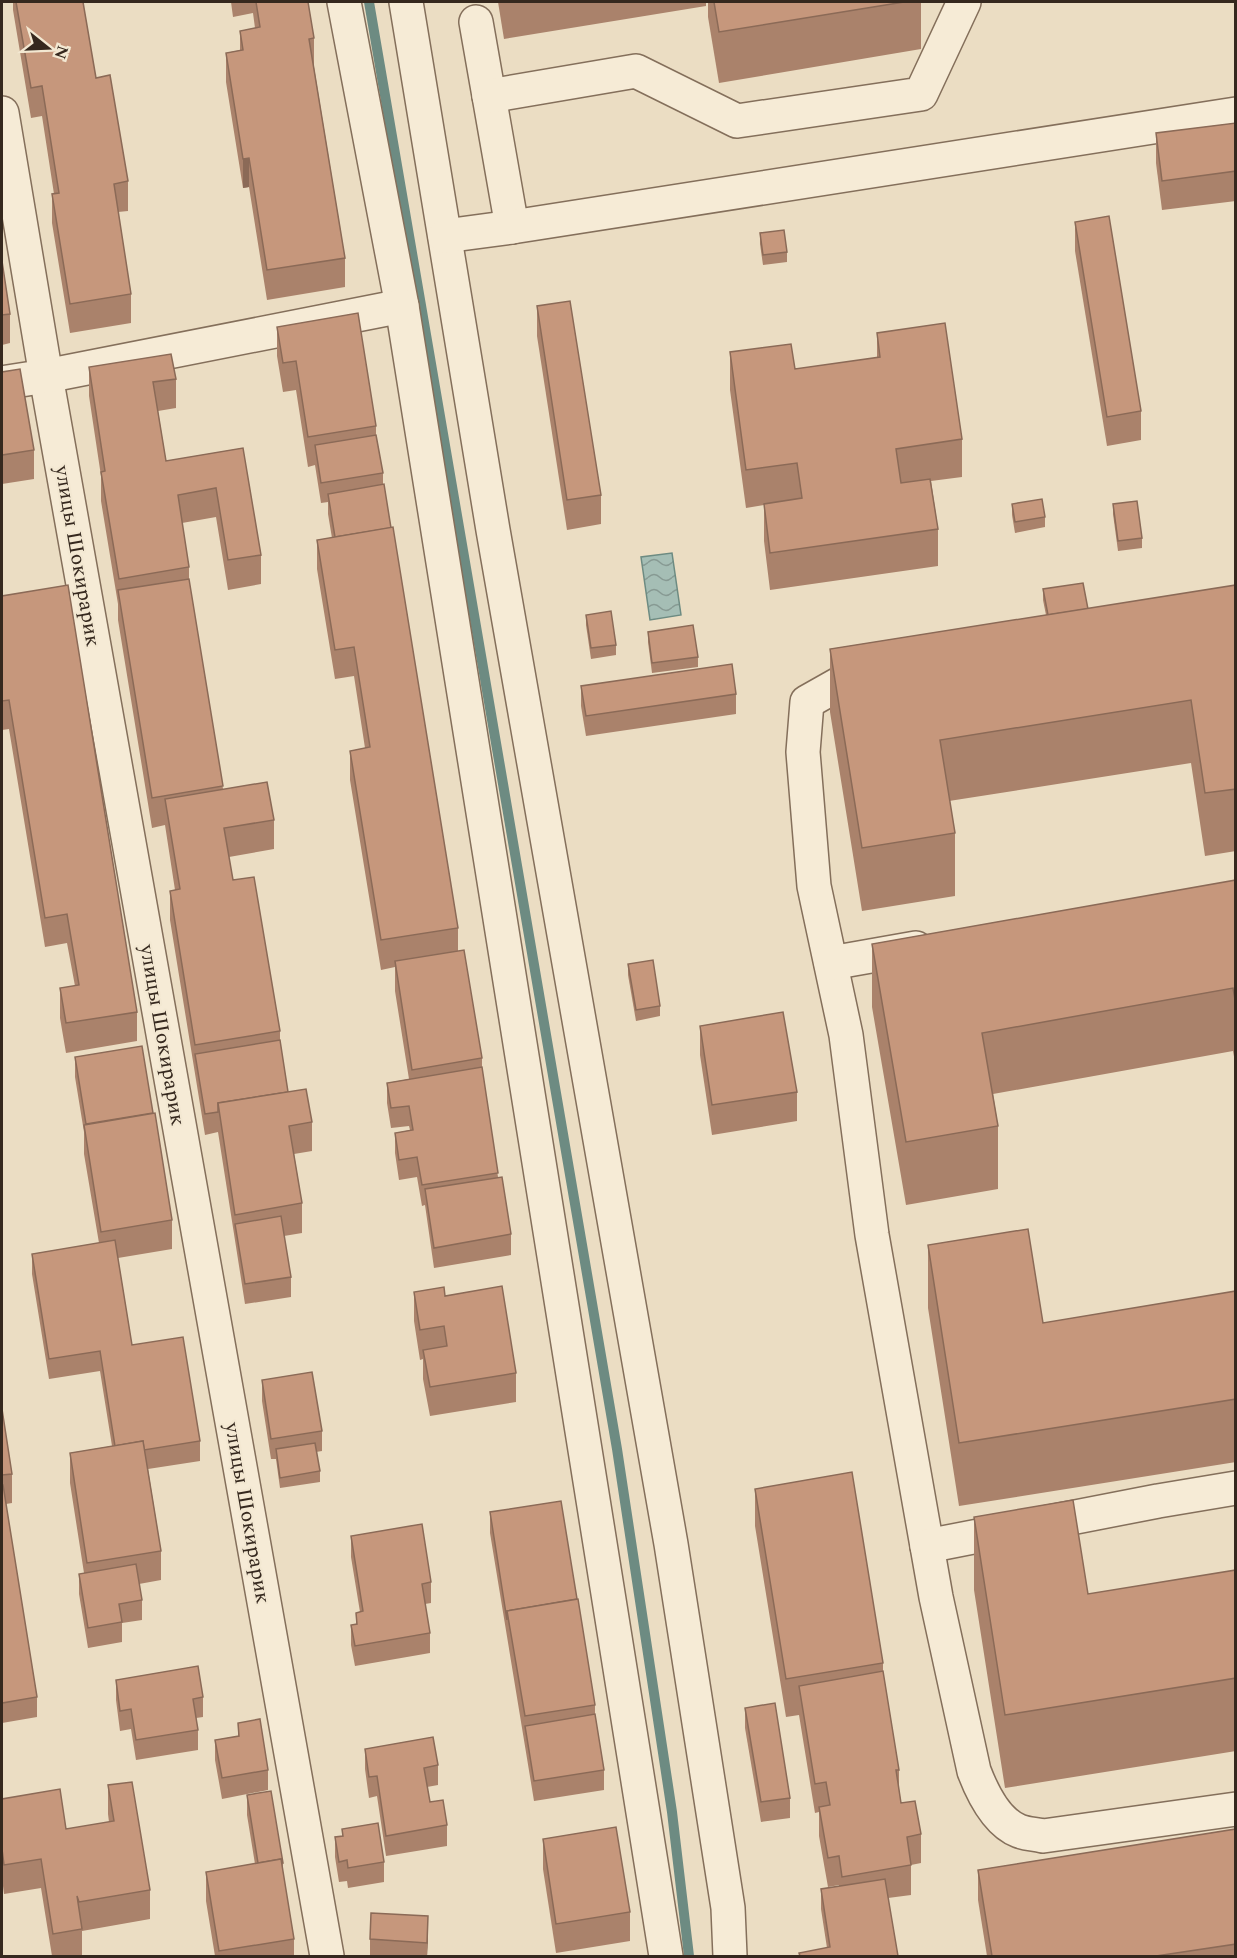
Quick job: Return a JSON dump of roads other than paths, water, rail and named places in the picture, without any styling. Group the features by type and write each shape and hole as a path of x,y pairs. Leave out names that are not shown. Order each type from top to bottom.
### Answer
{"street":[{"path":"344,2 402,306 666,1956"},
{"path":"406,2 497,553 671,1544 728,1908 730,1956"},
{"path":"489,96 636,71 737,121 921,94 964,2"},
{"path":"476,22 512,227"},
{"name":"улицы Шокирарик","path":"2,113 46,376 327,1956"},
{"path":"445,236 1236,114"},
{"path":"2,383 402,306"},
{"path":"903,670 846,680 807,702 804,752 814,886 846,1035 872,1235 936,1597 974,1771 984,1794 999,1815 1018,1831 1043,1836 1236,1809"},
{"path":"831,963 948,942"},
{"path":"927,1546 1236,1488"}],"water":[{"path":"672,553 681,615 650,620 641,557"}],"waterway":[{"path":"369,2 617,1449 672,1812 689,1956"}]}
